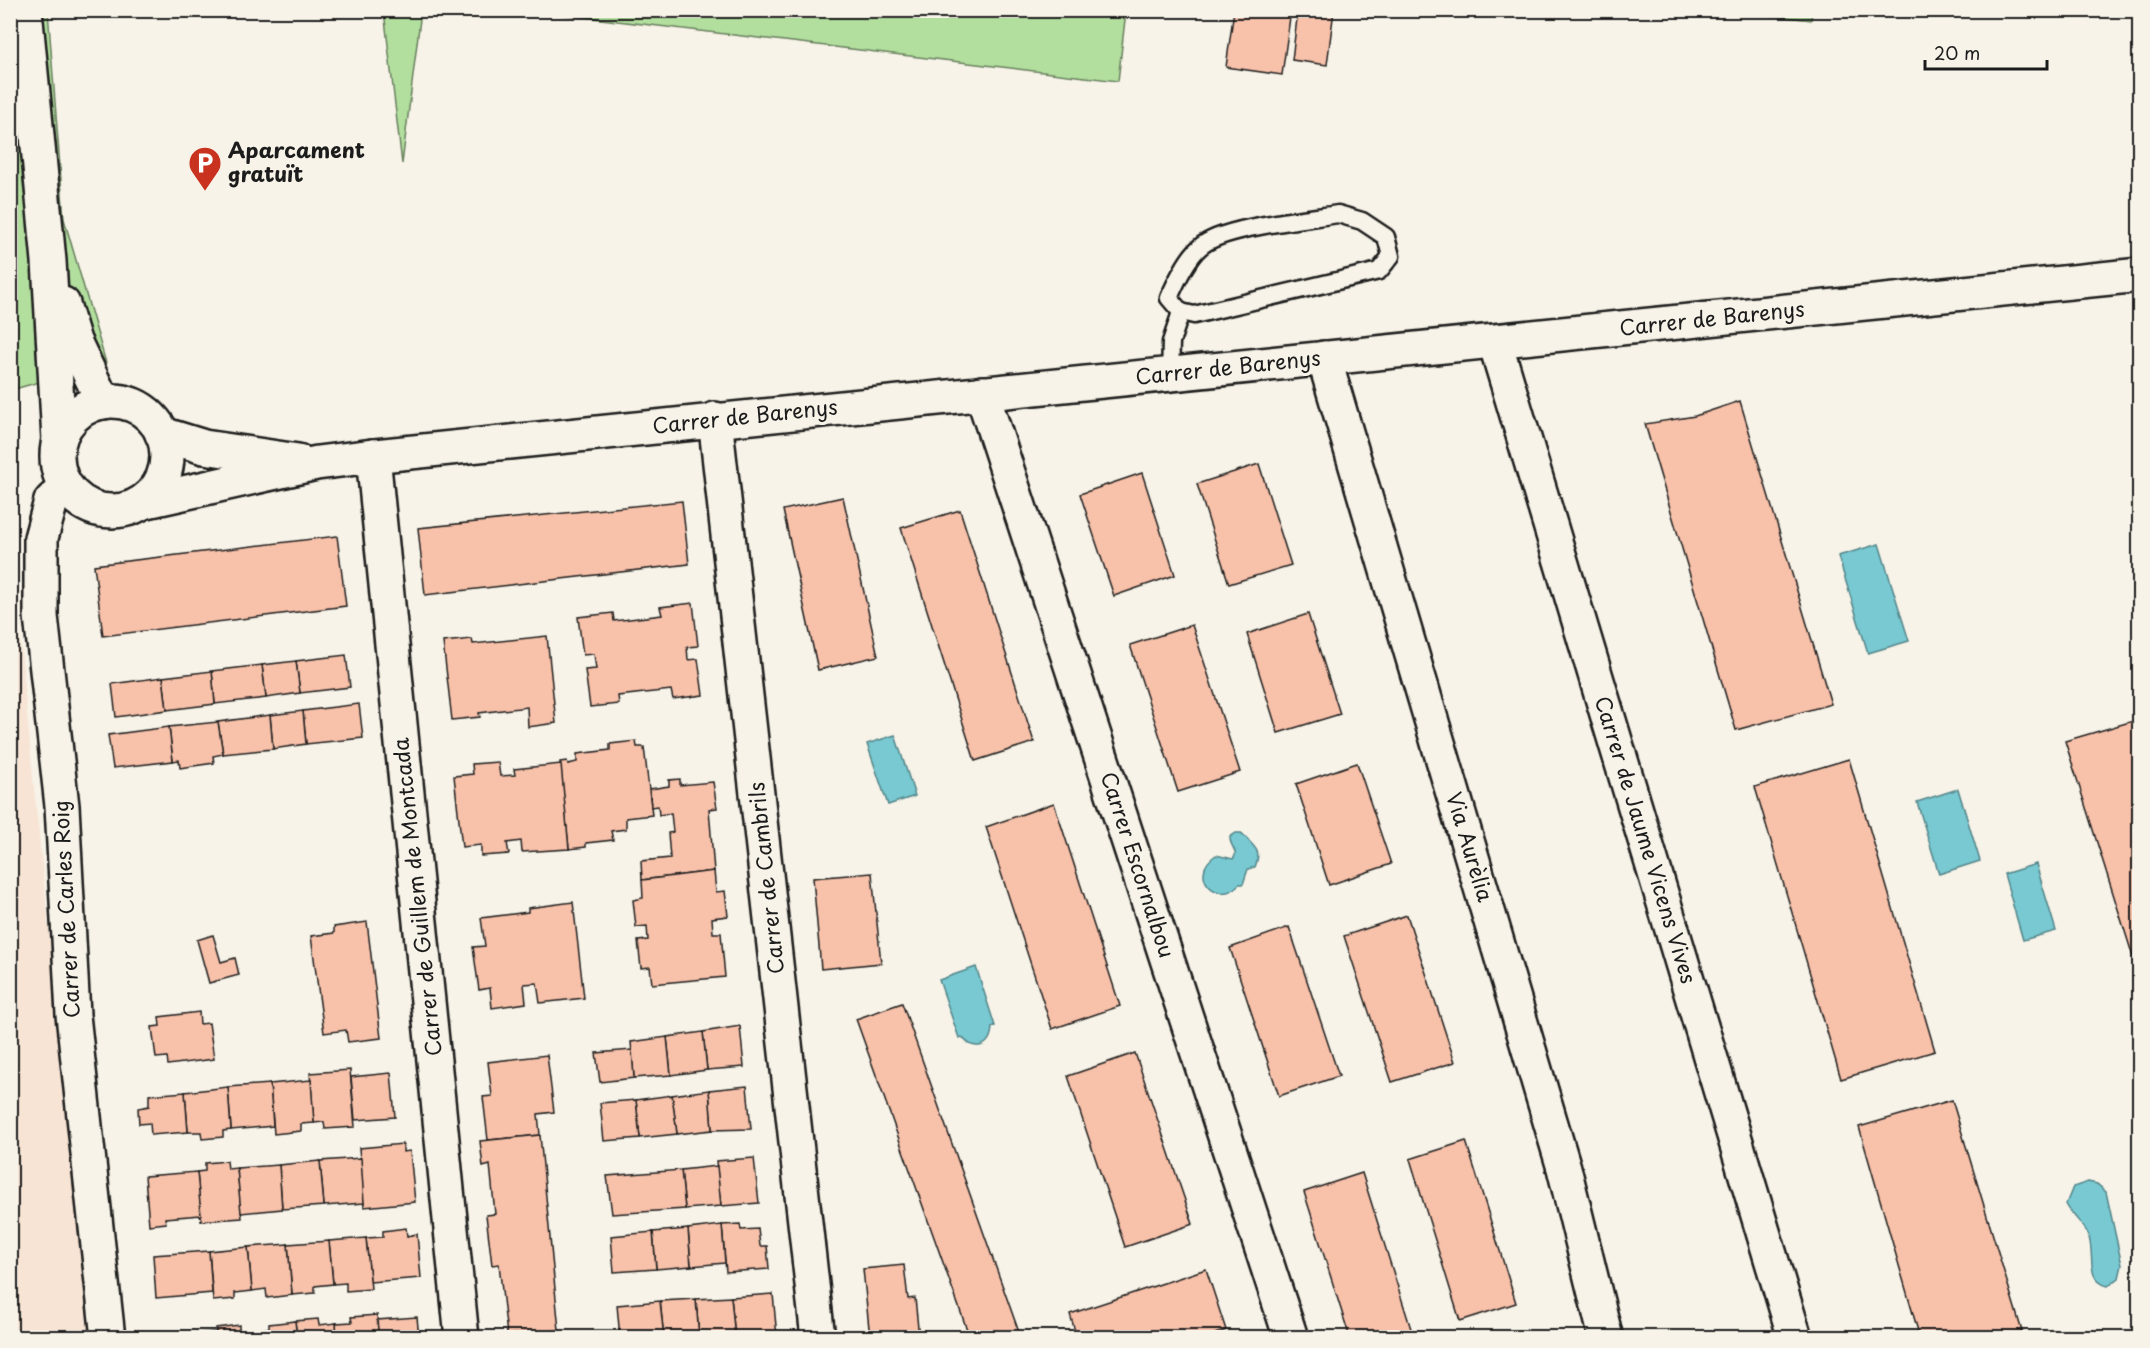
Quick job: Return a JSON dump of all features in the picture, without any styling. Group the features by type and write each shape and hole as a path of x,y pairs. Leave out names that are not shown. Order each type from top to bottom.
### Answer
{"street":[{"path":"25,10 49,261 59,440 57,456 59,472 66,487 81,502 101,511 122,511 142,502 317,464"},
{"path":"49,261 74,341 103,402"},
{"name":"Carrer de Barenys","path":"317,464 715,419 1495,342 2139,275"},
{"name":"Carrer de Jaume Vicens Vives","path":"1495,342 1796,1338"},
{"name":"Via Aurèlia","path":"1324,358 1564,1168 1606,1338"},
{"name":"Carrer Escornalbou","path":"982,393 1291,1338"},
{"path":"59,440 69,422 84,409 103,402 121,402 138,408 152,419 162,435 166,453 164,472 157,489 142,502"},
{"name":"Carrer de Cambrils","path":"715,419 818,1338"},
{"path":"162,435 204,447 317,464"},
{"name":"Carrer de Guillem de Montcada","path":"373,456 462,1338"},
{"name":"Carrer de Carles Roig","path":"66,487 51,501 41,538 41,616 62,806 73,1015 108,1338"}],"lane":[{"path":"1338,214 1362,221 1386,237 1391,256 1379,271 1194,315 1180,312 1170,298 1179,275 1200,246 1227,233 1338,214"},
{"path":"1170,374 1172,342 1180,312"}],"shaded area":[{"path":"10,531 33,778 92,1337 11,1337"}],"green space":[{"path":"1126,10 1118,81 534,11"},
{"path":"1812,10 1811,20 1734,11"},
{"path":"11,11 48,11 64,219 106,363 11,390"},
{"path":"384,11 421,11 402,164"}],"water":[{"path":"1879,544 1909,641 1868,653 1838,556"},
{"path":"895,735 915,796 888,805 867,744"},
{"path":"1958,789 1980,861 1939,874 1917,802"},
{"path":"1236,833 1242,833 1256,849 1257,862 1255,867 1248,869 1243,884 1223,892 1215,891 1205,879 1204,871 1216,855 1233,859 1235,851 1230,837"},
{"path":"2036,864 2056,931 2023,940 2004,874"},
{"path":"976,967 995,1026 992,1027 989,1040 977,1046 962,1037 959,1038 939,980"},
{"path":"2088,1182 2097,1184 2106,1192 2122,1265 2119,1278 2108,1286 2096,1278 2093,1272 2088,1234 2066,1204 2073,1187"}],"building":[{"path":"1234,10 1291,10 1282,75 1226,67"},
{"path":"1298,10 1334,10 1327,65 1292,60"},
{"path":"1740,401 1831,704 1736,730 1645,424 1695,416"},
{"path":"1259,464 1291,565 1229,584 1197,484"},
{"path":"1142,473 1175,575 1114,596 1080,494"},
{"path":"843,497 878,656 818,670 783,510"},
{"path":"682,501 689,564 425,595 418,528"},
{"path":"960,510 1034,742 975,761 901,528"},
{"path":"337,536 346,606 103,636 94,565"},
{"path":"693,603 698,646 687,647 688,660 698,659 703,695 673,699 671,690 618,696 619,704 590,707 585,670 596,669 594,654 583,655 578,617 613,613 614,621 662,615 660,607"},
{"path":"1308,614 1340,714 1278,733 1247,634"},
{"path":"1192,625 1240,772 1178,792 1130,645"},
{"path":"547,636 556,723 528,727 527,707 479,713 480,717 452,720 443,642 472,639 473,644"},
{"path":"346,655 350,687 300,693 296,661"},
{"path":"296,661 300,693 266,698 262,665"},
{"path":"262,665 266,698 215,704 212,671"},
{"path":"212,671 215,704 167,710 163,677"},
{"path":"163,677 167,710 116,717 112,684"},
{"path":"359,704 363,738 306,744 303,711"},
{"path":"303,711 306,744 273,749 270,715"},
{"path":"270,715 273,749 223,754 218,722"},
{"path":"2140,719 2140,979 2065,741"},
{"path":"218,722 223,754 213,756 214,763 180,768 179,760 173,761 169,727"},
{"path":"169,727 173,761 113,768 108,735"},
{"path":"636,741 637,747 644,747 652,815 626,818 626,829 611,831 613,840 586,843 586,847 569,849 560,762 567,761 568,764 577,762 577,754 610,750 610,744"},
{"path":"1849,759 1935,1051 1841,1079 1755,787"},
{"path":"498,762 500,776 515,775 514,769 561,764 569,849 522,852 521,841 507,843 509,854 481,856 481,845 462,847 454,776 473,774 472,764"},
{"path":"1357,763 1391,864 1329,885 1296,784"},
{"path":"680,779 680,785 713,782 717,808 709,809 714,871 642,880 641,861 670,858 668,833 673,832 671,813 659,815 658,806 651,807 650,789 669,786 669,780"},
{"path":"1054,803 1120,1006 1052,1029 986,827"},
{"path":"714,871 716,892 725,891 728,916 712,918 713,933 721,933 725,977 652,984 650,967 641,968 638,941 648,940 647,926 636,927 633,900 643,898 642,880"},
{"path":"872,873 881,963 821,969 813,878"},
{"path":"573,902 584,998 540,1003 537,983 524,984 526,1003 492,1008 490,988 479,990 473,947 485,946 481,918 528,912 528,908"},
{"path":"1407,915 1455,1062 1392,1082 1344,936"},
{"path":"367,922 381,1038 348,1042 346,1030 324,1033 311,936 334,933 334,927"},
{"path":"1289,927 1339,1076 1279,1096 1230,948"},
{"path":"213,935 221,962 235,958 239,975 209,983 197,940"},
{"path":"902,1003 1021,1338 970,1338 856,1019"},
{"path":"199,1012 200,1024 209,1023 214,1059 168,1065 167,1057 156,1058 152,1027 160,1026 159,1017"},
{"path":"740,1026 744,1067 707,1070 703,1032"},
{"path":"703,1032 707,1070 671,1075 667,1037"},
{"path":"667,1037 671,1075 634,1078 631,1042"},
{"path":"632,1050 634,1078 600,1082 596,1053"},
{"path":"1135,1053 1193,1224 1125,1247 1068,1076"},
{"path":"547,1055 554,1112 538,1114 540,1135 488,1140 483,1097 492,1096 488,1062"},
{"path":"350,1070 355,1127 325,1129 324,1122 314,1123 310,1073"},
{"path":"391,1073 395,1117 355,1120 351,1077"},
{"path":"311,1080 314,1123 301,1124 301,1131 274,1134 270,1084"},
{"path":"270,1084 273,1126 231,1130 228,1087"},
{"path":"747,1086 751,1129 712,1130 709,1090"},
{"path":"228,1087 231,1130 223,1131 223,1137 202,1139 201,1132 188,1132 185,1092"},
{"path":"709,1090 712,1130 677,1134 672,1095"},
{"path":"185,1092 188,1132 151,1135 150,1123 139,1124 138,1108 149,1106 149,1095"},
{"path":"672,1095 677,1134 640,1138 636,1100"},
{"path":"636,1100 640,1138 604,1141 600,1103"},
{"path":"1952,1100 2024,1338 1920,1338 1859,1127"},
{"path":"540,1135 559,1330 507,1335 499,1264 492,1265 486,1215 495,1214 490,1165 483,1167 480,1141"},
{"path":"1466,1141 1516,1303 1460,1321 1410,1159"},
{"path":"403,1144 403,1152 410,1151 415,1202 364,1207 359,1148"},
{"path":"361,1158 364,1203 324,1206 320,1161"},
{"path":"754,1158 759,1203 721,1206 716,1161"},
{"path":"227,1161 228,1169 237,1168 242,1218 201,1221 197,1172 205,1171 205,1163"},
{"path":"320,1161 324,1206 282,1209 279,1165"},
{"path":"279,1165 282,1209 241,1213 237,1168"},
{"path":"717,1166 721,1206 685,1209 681,1170"},
{"path":"681,1170 685,1209 612,1214 607,1176"},
{"path":"197,1172 201,1215 165,1218 166,1223 149,1225 145,1176"},
{"path":"1362,1173 1412,1332 1396,1338 1350,1338 1304,1192"},
{"path":"740,1224 741,1230 758,1229 760,1246 767,1246 769,1269 726,1272 722,1225"},
{"path":"722,1225 725,1263 691,1266 688,1229"},
{"path":"406,1228 407,1236 417,1234 421,1278 370,1282 366,1238 383,1237 383,1231"},
{"path":"688,1229 691,1266 656,1269 653,1232"},
{"path":"653,1232 656,1269 614,1272 611,1236"},
{"path":"366,1238 371,1289 346,1291 346,1283 333,1284 329,1241"},
{"path":"329,1241 333,1284 315,1286 315,1293 292,1295 288,1244"},
{"path":"288,1244 292,1295 267,1298 266,1289 252,1291 248,1247"},
{"path":"248,1247 252,1291 235,1293 235,1299 213,1301 209,1251"},
{"path":"209,1251 212,1293 156,1298 153,1255"},
{"path":"904,1265 908,1299 915,1298 919,1338 870,1338 863,1269"},
{"path":"1206,1269 1226,1330 1204,1338 1077,1338 1070,1314"},
{"path":"773,1294 777,1337 735,1338 731,1297"},
{"path":"731,1297 735,1338 699,1338 696,1299"},
{"path":"696,1299 699,1338 664,1338 660,1301"},
{"path":"660,1301 664,1338 620,1338 617,1305"},
{"path":"377,1315 379,1338 337,1338 336,1323 352,1322 351,1317"},
{"path":"417,1317 419,1338 379,1338 377,1320"},
{"path":"318,1319 319,1325 336,1323 337,1338 297,1338 295,1321"},
{"path":"295,1321 297,1338 255,1338 255,1330 269,1328 269,1324"},
{"path":"239,1325 239,1331 255,1330 255,1338 217,1338 216,1328"},
{"path":"216,1332 217,1338 157,1338 157,1337"}],"place":[{"name":"Aparcament gratuït","path":"205,192"}]}
